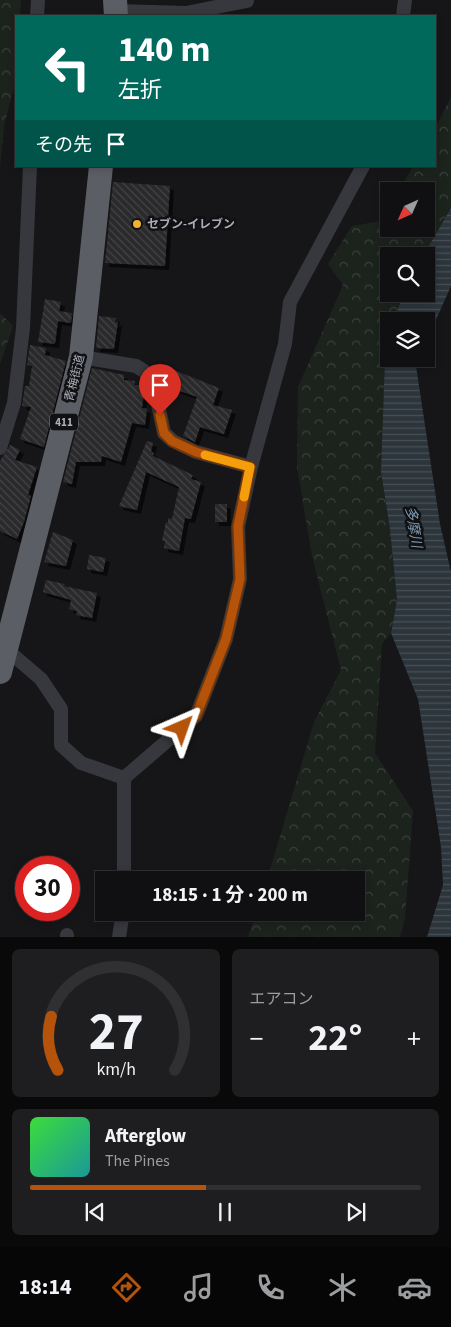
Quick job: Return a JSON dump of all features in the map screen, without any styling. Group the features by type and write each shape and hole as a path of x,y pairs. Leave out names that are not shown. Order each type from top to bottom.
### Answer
{"highway":[{"name":"青梅街道","path":"0,672 81,357 101,167"}],"street":[{"path":"37,15 38,0"},
{"path":"403,15 405,0"},
{"path":"116,9 186,13 247,1"},
{"path":"0,448 14,403 23,328 30,167"},
{"path":"124,871 124,778 196,716 226,639 240,579 238,526 250,467 285,344 290,302 362,167"},
{"path":"81,357 136,366 144,371 153,380 164,433 172,441 196,452 250,467"},
{"path":"6,649 41,679 61,709 61,745 81,763 124,778"},
{"path":"120,937 122,921"}],"green space":[{"path":"0,0 21,0 20,15 15,15 15,84 4,126 0,168"},
{"path":"451,97 451,208 435,235 435,182 404,182 412,167 436,167 436,126"},
{"path":"380,221 380,238 434,238 428,247 380,247 380,302 400,302 397,312 380,312 380,367 385,367 381,472 390,529 397,600 391,633 382,644 375,753 413,811 405,918 400,937 248,937 253,921 365,921 365,871 270,871 314,722 341,670 312,556 297,467 298,387 343,285 328,264 352,226"},
{"path":"0,313 13,326 0,364"}],"water":[{"path":"451,208 451,286 435,322 435,312 397,312 400,302 435,302 435,247 428,247"},
{"name":"多摩川","path":"385,367 416,367 440,524 451,572 451,937 427,937 443,885 441,847 418,699 391,633 397,600 390,529 381,472"}],"building":[{"name":"セブン-イレブン","path":"113,182 170,186 165,266 105,263"},
{"path":"45,299 61,302 59,311 72,313 71,323 58,321 55,344 38,342"},
{"path":"99,316 116,318 115,322 118,322 114,349 96,348"},
{"path":"30,345 46,348 45,355 66,361 44,447 20,439 31,407 22,406 25,386 29,386 32,366 27,365"},
{"path":"164,366 219,388 213,405 232,410 224,434 200,427 195,442 183,436 197,397 163,385 160,376"},
{"path":"92,368 124,375 124,380 135,381 134,385 145,386 142,408 147,409 145,425 132,423 121,462 102,456 101,462 76,462 72,484 63,482"},
{"path":"147,441 153,443 151,452 154,453 153,456 193,475 191,479 201,482 191,519 185,518 179,551 164,548 165,541 162,541 166,522 168,523 168,518 172,519 179,487 146,472 137,510 119,506"},
{"path":"10,445 20,450 15,460 37,467 28,495 31,496 24,522 17,539 0,531 0,461"},
{"path":"215,504 227,504 227,522 215,522"},
{"path":"53,532 73,540 66,566 44,562"},
{"path":"89,555 106,558 103,572 87,569"},
{"path":"46,580 97,593 92,618 76,615 77,611 69,609 71,600 43,592"}],"slow traffic":[{"path":"205,455 250,467 244,497"}],"place":[{"name":"セブン-イレブン","path":"137,224"}],"route":[{"path":"160,415 164,433 182,447 250,467 238,526 240,579 226,639 196,716 182,728"}]}
